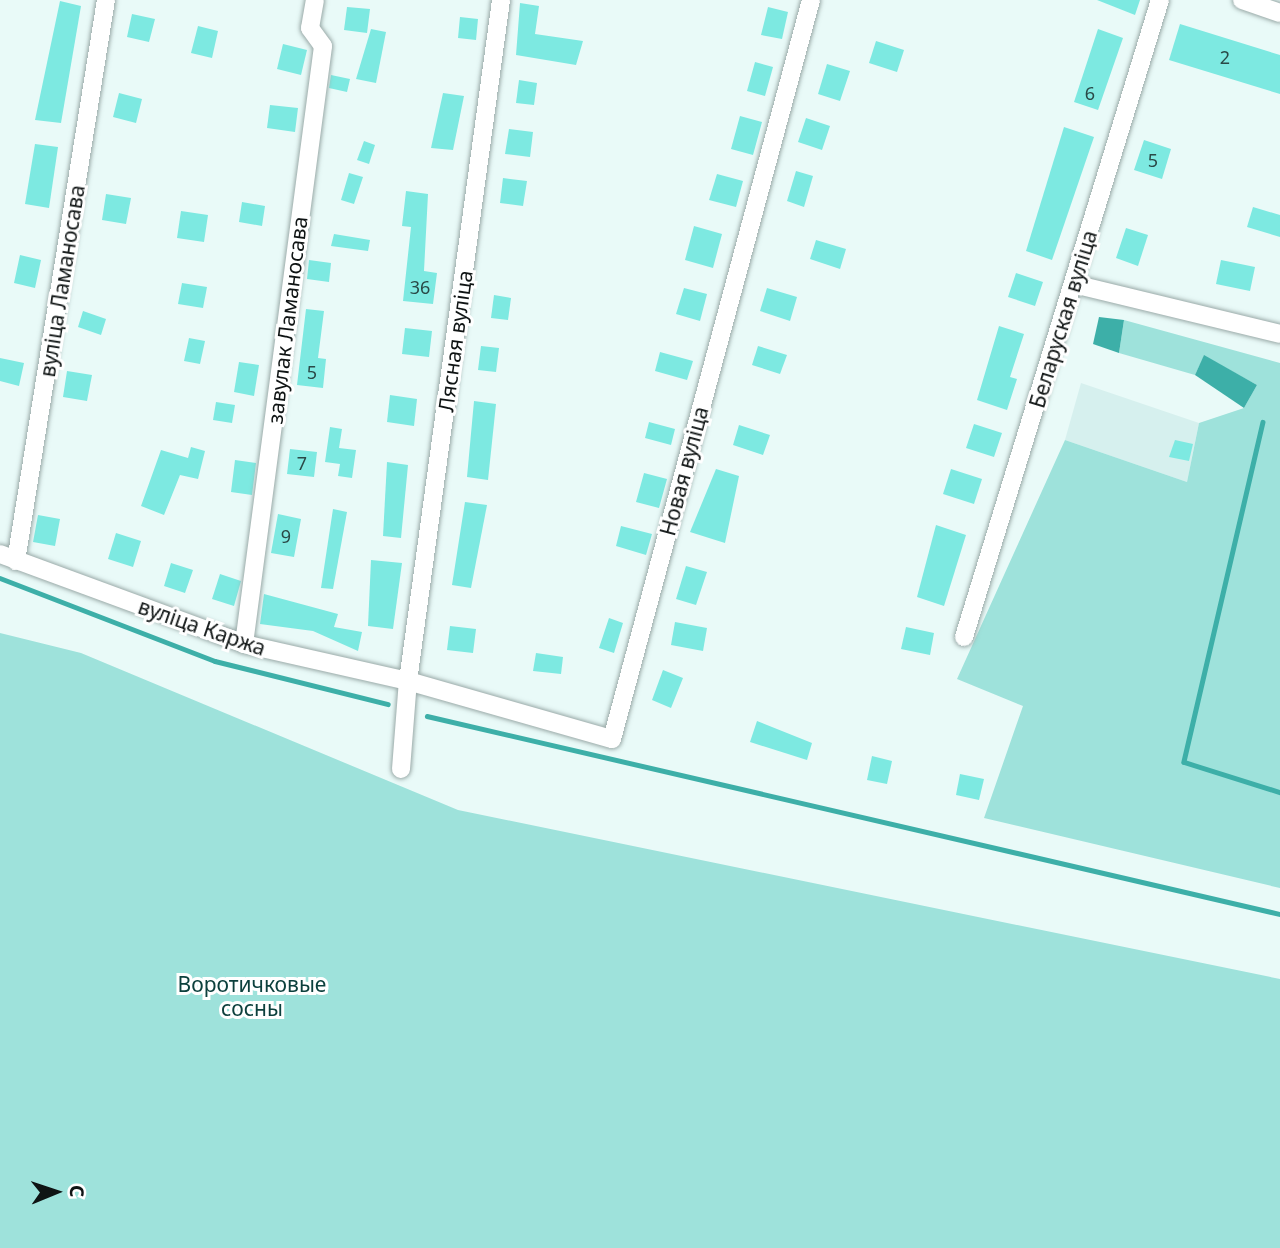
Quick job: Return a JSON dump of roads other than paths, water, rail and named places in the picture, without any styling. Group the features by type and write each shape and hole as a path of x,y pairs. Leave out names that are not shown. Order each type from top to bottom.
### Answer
{"street":[{"name":"вуліца Ламаносава","path":"8,558 106,0"},
{"name":"завулак Ламаносава","path":"244,645 323,46 310,28 315,0"},
{"name":"Лясная вуліца","path":"401,769 408,681 501,0"},
{"name":"Новая вуліца","path":"408,681 612,739 811,0"},
{"name":"Беларуская вуліца","path":"964,637 1160,0"},
{"path":"1241,0 1280,13"},
{"path":"1074,284 1280,334"},
{"name":"вуліца Каржа","path":"8,558 244,645 408,681"}],"waterway":[{"path":"1263,422 1184,762 1280,792"},
{"path":"0,578 215,661 388,704"},
{"path":"427,716 1280,914"}],"park label":[{"name":"Воротичковые сосны","path":"252,996"}]}
